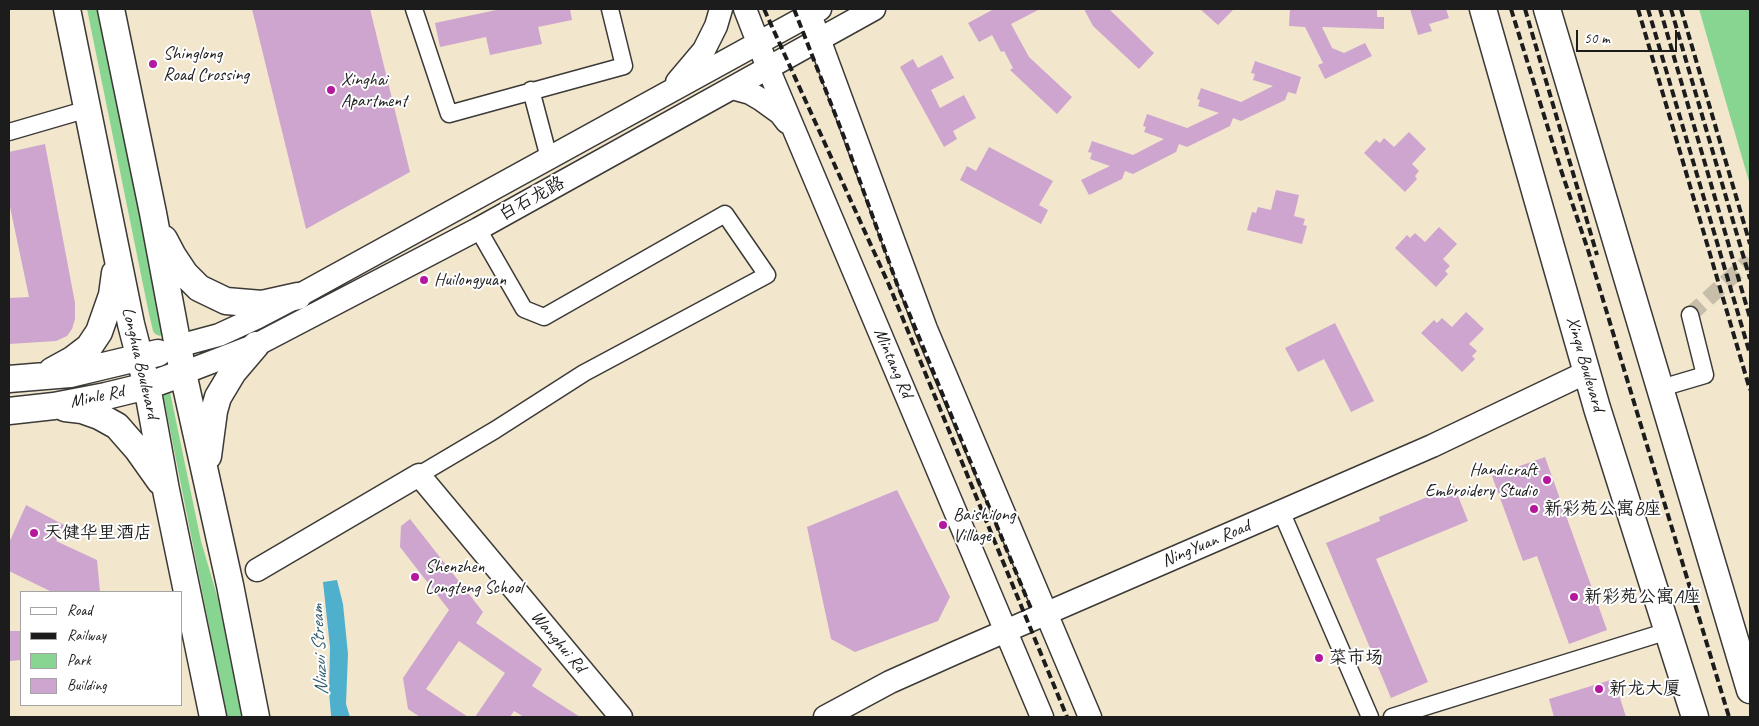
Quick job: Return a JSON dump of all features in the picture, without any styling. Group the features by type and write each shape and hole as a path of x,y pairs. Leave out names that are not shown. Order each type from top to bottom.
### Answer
{"main road":[{"name":"Longhua Boulevard","path":"67,9 130,324 141,358 147,386 166,490 213,717"},
{"path":"111,9 153,213 183,373 230,585 256,717"},
{"path":"670,91 704,50 716,26 721,9"},
{"name":"Mintang Rd","path":"745,9 768,68 1042,717"},
{"name":"白石龙路","path":"183,373 256,345 478,229 874,9"},
{"name":"Xinqu Boulevard","path":"1483,9 1587,372 1695,717"},
{"path":"1547,9 1750,690"},
{"path":"813,11 820,39 926,329 1090,717"},
{"name":"白石龙路","path":"178,346 219,335 298,296 813,11"},
{"path":"839,92 839,58 842,43 848,28 854,20"},
{"path":"732,88 750,93 762,100 780,114 795,132"},
{"path":"153,213 172,256 185,274 199,288 226,301 245,304 262,304 298,296"},
{"path":"44,375 72,360 89,347 99,332 112,295 116,250"},
{"path":"209,491 208,453 218,397 233,372 256,345"},
{"name":"Minle Rd","path":"9,379 70,374 141,358 178,346"},
{"name":"NingYuan Road","path":"825,717 890,682 1005,630 1432,446 1587,372"},
{"name":"Minle Rd","path":"9,411 54,406 106,396 147,386 183,373"},
{"path":"54,406 82,410 99,416 117,426 129,438 166,490"},
{"path":"257,570 419,475"},
{"name":"Wanghui Rd","path":"419,475 621,717"}],"street":[{"path":"414,9 449,114 624,66 610,9"},
{"path":"531,90 549,158"},
{"path":"9,132 88,110"},
{"path":"419,475 495,430 584,373 767,275 725,214 544,317 524,309 478,229"},
{"path":"1660,388 1705,375 1690,315"},
{"path":"1281,511 1370,717"},
{"path":"230,585 257,570"},
{"path":"1392,717 1668,631"}],"green space":[{"path":"87,9 100,9 164,332 160,336 153,331 149,314"},
{"path":"1699,9 1750,9 1750,185"},
{"path":"170,392 201,541 218,599 242,717 227,717 163,394"}],"water":[{"path":"337,580 343,604 348,654 346,704 350,717 331,717 329,692 330,647 323,582"}],"building":[{"name":"Xinghai Apartment","path":"252,9 370,9 410,172 306,229"},
{"path":"501,9 570,9 572,20 538,27 542,44 490,55 486,37 440,47 435,23"},
{"path":"994,9 1040,9 1011,24 1029,57 1072,97 1057,114 1010,70 1013,68 1004,51 1001,52 992,35 979,42 968,23"},
{"path":"1084,9 1109,9 1154,53 1139,69 1093,26"},
{"path":"1200,9 1234,9 1218,25"},
{"path":"1290,9 1377,9 1377,17 1384,17 1384,29 1322,27 1332,48 1344,53 1365,43 1372,56 1325,79 1318,65 1323,63 1305,27 1289,26"},
{"path":"1410,9 1446,9 1449,18 1429,24 1432,31 1418,35"},
{"path":"942,55 954,78 931,90 940,108 964,95 976,118 953,131 957,139 944,147 900,67 913,59 918,68"},
{"path":"1255,61 1301,77 1296,94 1288,92 1285,100 1241,121 1233,118 1230,126 1187,147 1179,144 1176,152 1133,174 1125,171 1122,179 1089,195 1081,180 1110,166 1090,159 1092,153 1088,152 1092,141 1133,155 1164,139 1144,132 1146,127 1143,126 1147,114 1187,128 1219,113 1198,106 1200,100 1197,99 1201,88 1241,102 1273,86 1253,80 1255,74 1251,73"},
{"path":"1409,132 1426,149 1412,164 1419,171 1415,176 1417,179 1405,192 1364,153 1376,140 1380,143 1384,138 1394,147"},
{"path":"45,144 75,303 75,319 72,329 67,336 56,341 9,344 9,298 29,297 9,202 9,152"},
{"path":"989,147 1053,181 1039,205 1048,210 1041,224 960,180 967,166 976,171"},
{"path":"1276,190 1299,195 1294,216 1305,219 1303,225 1307,226 1302,244 1247,230 1252,212 1256,213 1258,207 1271,210"},
{"path":"1439,227 1457,244 1443,259 1450,266 1445,271 1448,274 1436,287 1395,248 1407,235 1410,238 1415,233 1425,242"},
{"path":"1466,312 1484,329 1469,344 1477,351 1472,356 1475,359 1462,372 1421,333 1434,320 1437,323 1442,318 1452,327"},
{"path":"1335,323 1374,401 1351,412 1324,359 1298,372 1285,348"},
{"path":"1545,457 1607,630 1569,644 1537,556 1523,561 1492,476"},
{"path":"1454,486 1468,521 1376,559 1428,682 1391,698 1326,543 1380,521 1379,517"},
{"path":"897,490 950,597 938,621 855,652 831,639 807,527"},
{"name":"天健华里酒店","path":"26,505 64,525 56,541 97,560 100,591 50,591 9,571 9,543"},
{"path":"410,519 483,612 476,623 542,669 532,686 580,717 524,717 514,711 510,717 475,717 505,673 459,641 426,689 468,717 420,717 408,709 403,678 449,610 400,547 401,526"},
{"path":"9,631 20,631 20,660 9,661"},
{"name":"新龙大厦","path":"1614,679 1626,717 1554,717 1549,699"}],"tunnel":[{"path":"1690,315 1750,260"}],"railway":[{"path":"764,9 889,285 1067,717"},
{"path":"794,9 844,137 897,284 1032,611"},
{"path":"1511,9 1588,250 1729,717"},
{"path":"1525,9 1597,255"},
{"path":"1638,9 1750,390"},
{"path":"1648,9 1750,354"},
{"path":"1660,9 1750,318"},
{"path":"1671,9 1750,279"},
{"path":"1681,9 1750,244"}],"place":[{"name":"Shinglong Road Crossing","path":"153,64"},
{"name":"Xinghai Apartment","path":"331,90"},
{"name":"Huilongyuan","path":"424,280"},
{"name":"Handicraft Embroidery Studio","path":"1547,480"},
{"name":"新彩苑公寓B座","path":"1534,509"},
{"name":"Baishilong Village","path":"943,525"},
{"name":"天健华里酒店","path":"34,533"},
{"name":"Shenzhen Longteng School","path":"415,577"},
{"name":"新彩苑公寓A座","path":"1574,597"},
{"name":"菜市场","path":"1319,658"},
{"name":"新龙大厦","path":"1599,689"}],"water label":[{"name":"Niuzui Stream","path":"320,650"}]}
